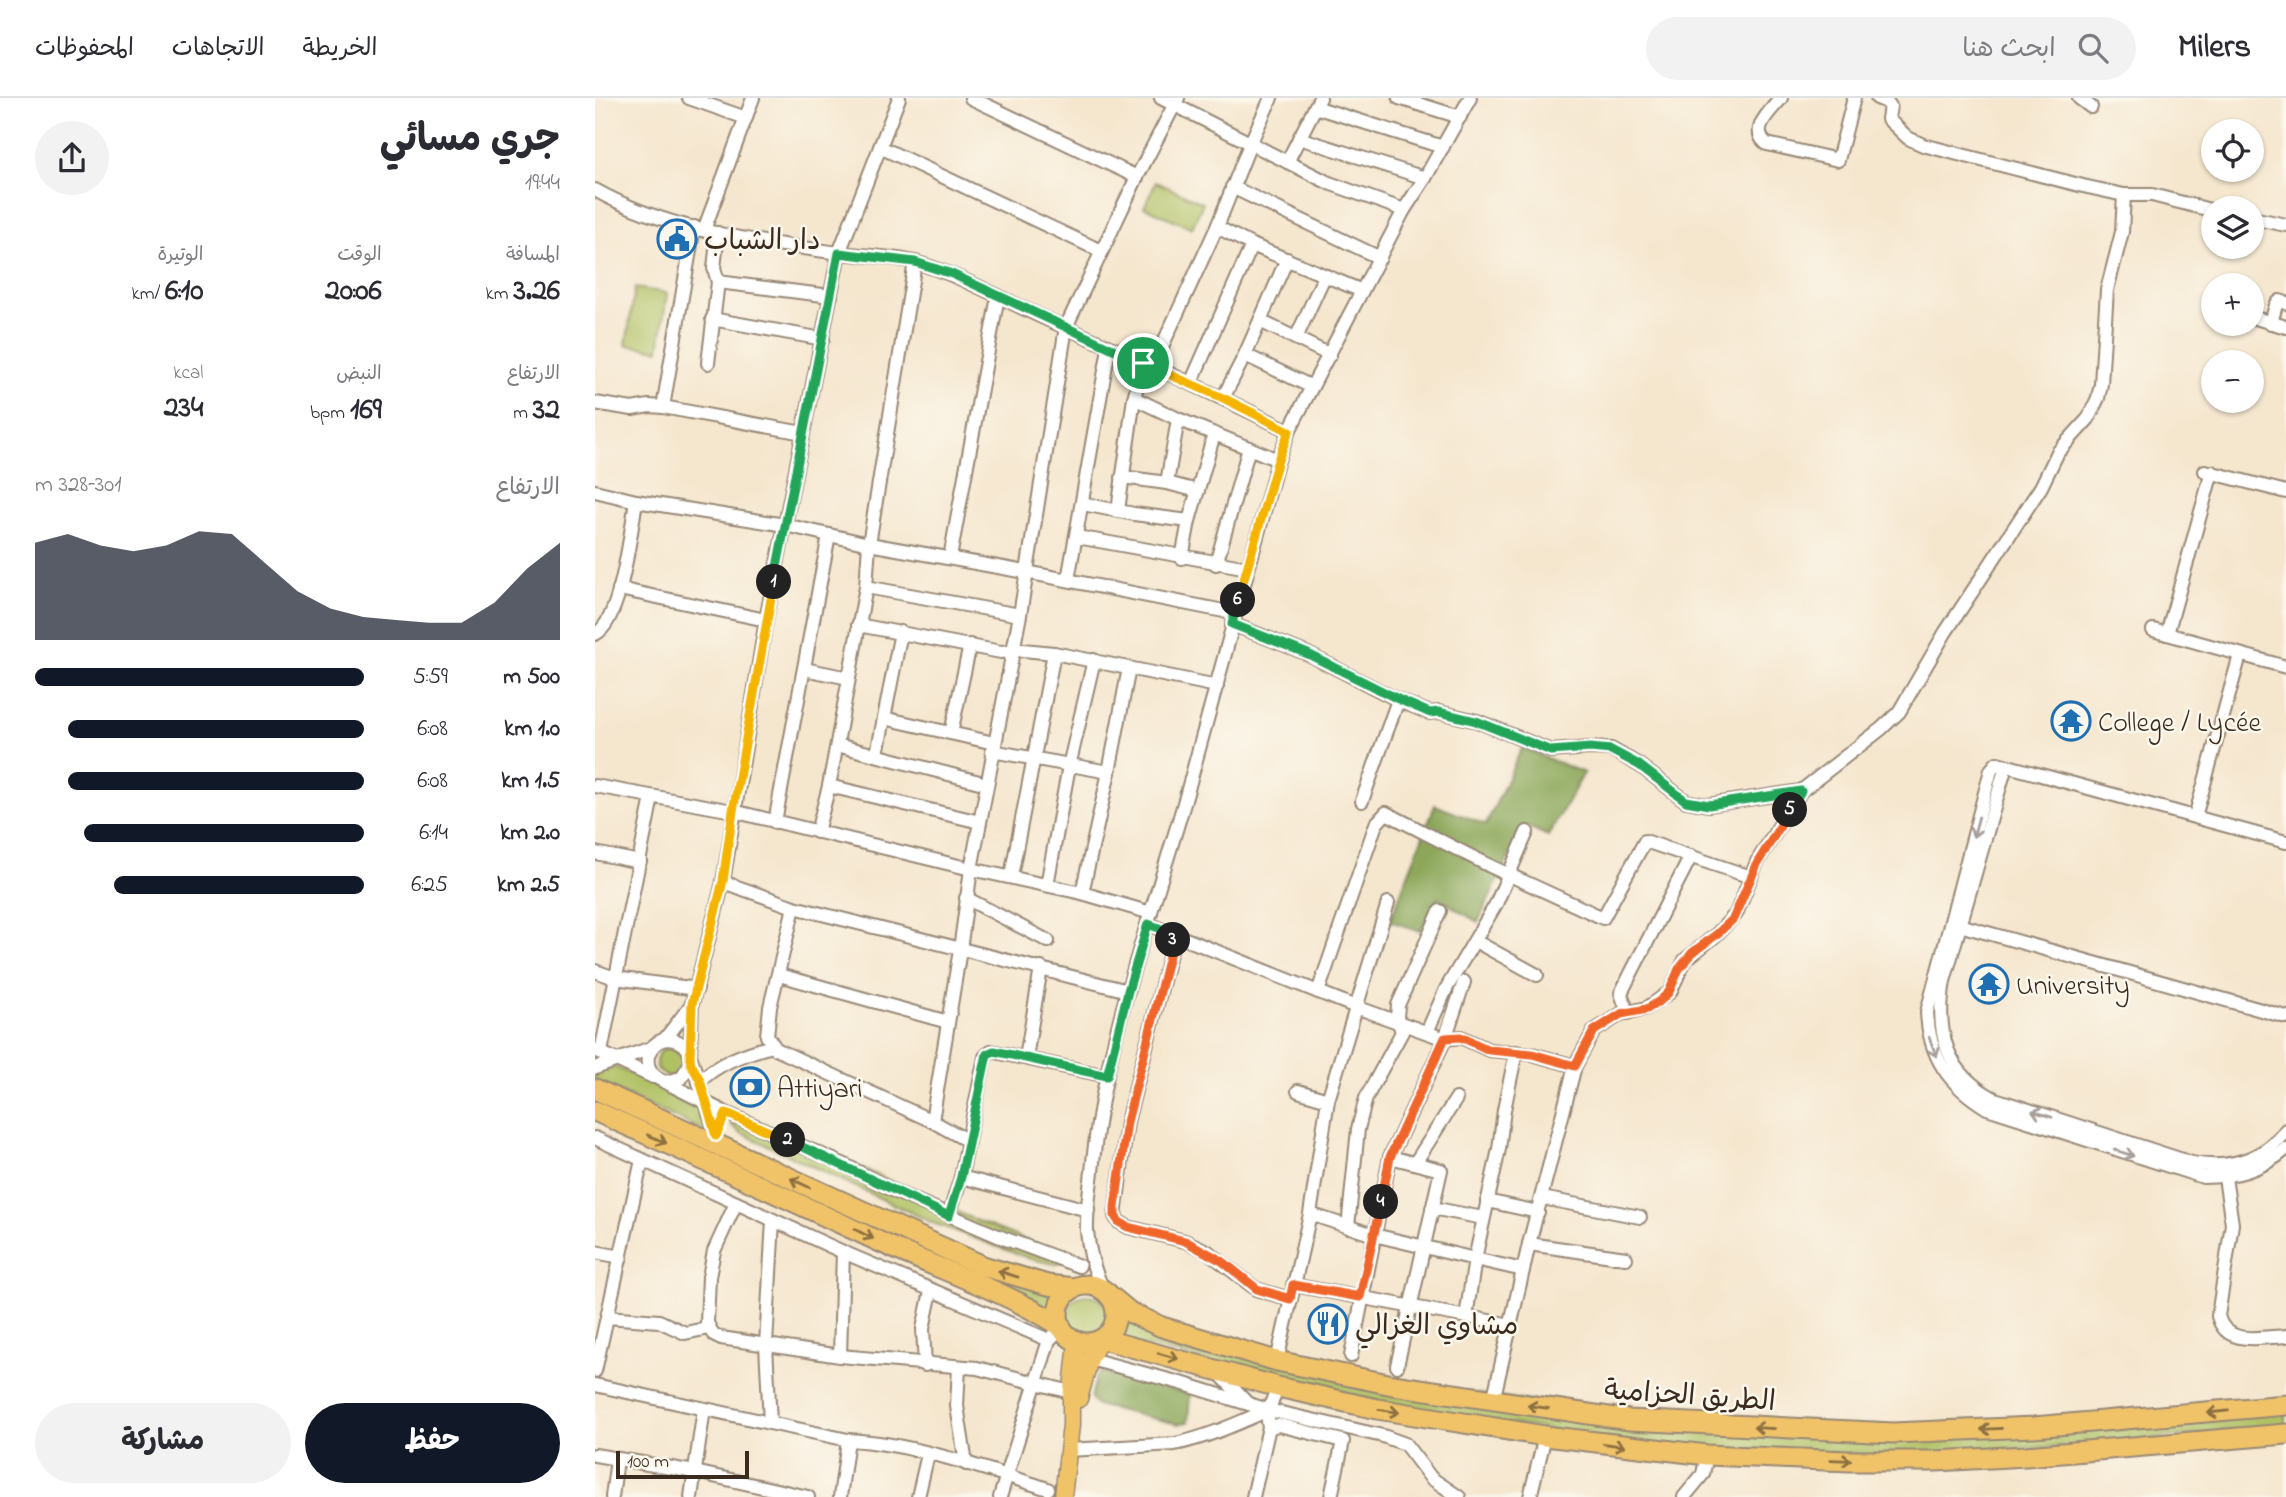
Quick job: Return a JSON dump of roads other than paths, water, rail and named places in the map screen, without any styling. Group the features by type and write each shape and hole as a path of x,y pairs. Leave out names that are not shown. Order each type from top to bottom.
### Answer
{"highway":[{"name":"الطريق الحزامية","path":"595,1089 718,1140 828,1197 983,1266 1048,1285 1075,1288 1094,1286 1146,1321 1277,1361 1393,1385 1629,1420 1893,1433 2046,1426 2286,1405"},
{"path":"595,1111 876,1240 1001,1293 1056,1331 1077,1342"},
{"path":"1056,1331 1058,1308 1067,1293 1075,1288"},
{"path":"1101,1339 1109,1333 1116,1318 1113,1301 1106,1293"},
{"name":"الطريق الحزامية","path":"1077,1342 1101,1339 1278,1387 1377,1409 1545,1436 1707,1455 1849,1461 1936,1461 2286,1434"}],"main road":[{"path":"1071,1425 1090,1359 1101,1339"},
{"path":"1055,1493 1068,1450 1077,1342"}],"street":[{"path":"689,98 746,118"},
{"path":"663,407 699,229 753,98"},
{"path":"661,1081 681,1078 690,1060 692,1004 723,881 767,620 839,253 899,98"},
{"path":"971,98 1137,177"},
{"path":"1161,98 1177,102 1250,144 1329,183 1404,210"},
{"path":"1118,510 1134,398 1148,364 1217,227 1271,98"},
{"path":"1399,98 1460,117"},
{"path":"1075,1288 1075,1277 1087,1229 1095,1145 1107,1076 1128,991 1217,686 1233,618 1278,460 1289,431 1404,210 1426,178 1470,98"},
{"path":"1781,98 1760,125 1758,132 1761,139 1767,144 1838,160 1854,98"},
{"path":"1877,98 1890,106 1888,119 1908,138 1923,145 2124,195 2152,195 2201,208"},
{"path":"2079,98 2091,107"},
{"path":"932,1121 966,898 993,747 1014,650 1066,327 1137,177 1177,102"},
{"path":"1287,162 1318,103 1443,147"},
{"path":"1299,138 1426,178"},
{"path":"880,148 1101,251"},
{"path":"1232,187 1380,258"},
{"path":"595,190 619,203 699,229 763,242 915,262 952,274 1109,348 1191,383 1289,431"},
{"path":"1493,1401 1529,1244 1575,1066 1594,1031 1612,1018 1647,1009 1669,992 1685,960 1717,934 1736,914 1751,877 1801,791 1899,712 1959,610 2041,486 2058,452 2094,409 2101,384 2108,290 2122,232 2124,195"},
{"path":"2264,220 2286,225"},
{"path":"1217,227 1252,245 1362,291"},
{"path":"708,363 718,282 714,268 718,233"},
{"path":"1191,383 1252,245"},
{"path":"1223,398 1261,321 1287,259"},
{"path":"817,832 829,786 866,587 869,544 915,262"},
{"path":"1296,338 1324,276"},
{"path":"718,282 831,296"},
{"path":"950,558 997,296"},
{"path":"2271,323 2276,305 2280,301 2286,303"},
{"path":"712,320 824,339"},
{"path":"1261,321 1330,355"},
{"path":"2264,321 2286,327"},
{"path":"1068,580 1109,348"},
{"path":"1245,355 1312,387"},
{"path":"1134,398 1278,460"},
{"path":"595,403 624,409 663,407 803,433"},
{"path":"1167,483 1178,419"},
{"path":"1182,558 1189,521 1214,434"},
{"path":"1216,564 1249,448"},
{"path":"2167,634 2208,471 2286,492"},
{"path":"1122,477 1167,483 1198,491"},
{"path":"595,491 636,501 785,526 1068,580 1233,618 1430,713 1439,712 1476,721 1551,751 1590,748 1611,750 1656,778 1679,797 1695,804 1709,805 1801,791"},
{"path":"595,634 610,621 636,501"},
{"path":"1083,504 1189,521"},
{"path":"775,822 829,535"},
{"path":"1077,537 1248,568"},
{"path":"866,587 1020,615"},
{"path":"619,589 767,620"},
{"path":"858,625 1001,652 1014,650 1054,653 1217,686"},
{"path":"2153,630 2286,667"},
{"path":"877,754 901,632"},
{"path":"951,733 970,645"},
{"path":"1011,876 1054,653"},
{"path":"2195,817 2240,655"},
{"path":"1047,885 1069,766 1094,660"},
{"path":"1082,893 1129,668"},
{"path":"804,669 849,678"},
{"path":"1362,800 1398,699"},
{"path":"884,718 951,733 1034,759 1109,772"},
{"path":"837,745 987,784"},
{"path":"2286,842 2006,765 1956,924 1931,990 1927,1012 1928,1032 1942,1066 1965,1093 1987,1108 2000,1113 2203,1177 2253,1170 2286,1149"},
{"path":"595,786 733,811 1082,893 1149,918 1175,934 1318,992 1427,1032 1445,1038 1461,1037 1489,1050 1532,1054 1575,1066"},
{"path":"829,786 980,822"},
{"path":"652,797 598,1051 949,1216 1079,1266"},
{"path":"1318,992 1376,824 1386,813 1603,918 1645,841 1751,877"},
{"path":"1427,1032 1446,989 1496,904 1527,832"},
{"path":"595,853 640,862"},
{"path":"1628,1013 1621,993 1691,856"},
{"path":"723,881 794,907 1128,991"},
{"path":"966,898 1048,941"},
{"path":"1277,1361 1310,1214 1328,1100 1388,903"},
{"path":"794,907 770,1007 767,1036 773,1046 932,1121 968,1141"},
{"path":"1348,1227 1361,1114 1369,1092 1402,1032 1397,1017 1398,1005 1440,911"},
{"path":"1956,924 2286,1017"},
{"path":"1175,934 1127,1122 1115,1216 1128,1227 1185,1241 1207,1251 1257,1289 1290,1299"},
{"path":"1475,941 1537,975"},
{"path":"1026,1058 1041,968"},
{"path":"595,971 615,978 697,989"},
{"path":"779,975 948,1022"},
{"path":"1350,1356 1390,1157 1445,1038 1464,982"},
{"path":"595,1068 651,1048 665,1039 692,1004"},
{"path":"665,1039 674,1039 688,1049 718,1140"},
{"path":"700,1080 710,1070 773,1046"},
{"path":"651,1048 647,1065 661,1081"},
{"path":"949,1216 961,1177 987,1054 994,1051 1107,1076"},
{"path":"1466,1317 1516,1052"},
{"path":"1298,1091 1328,1100"},
{"path":"1415,1163 1456,1099"},
{"path":"718,1140 726,1113"},
{"path":"2224,1172 2259,1154 2286,1130"},
{"path":"595,1138 931,1291 1056,1331 1035,1381 1000,1497"},
{"path":"1390,1157 1441,1170 1397,1366"},
{"path":"595,1371 642,1160"},
{"path":"2224,1172 2232,1208 2232,1224 2218,1316 2220,1323 2229,1335 2239,1338 2286,1336"},
{"path":"961,1177 1088,1210"},
{"path":"1542,1198 1640,1217"},
{"path":"1487,1200 1538,1212"},
{"path":"736,1202 718,1240 710,1265 707,1318 713,1334 721,1338 840,1356 997,1372 1071,1392"},
{"path":"1432,1208 1483,1218"},
{"path":"1310,1214 1374,1235 1523,1270"},
{"path":"770,1423 766,1345 773,1220"},
{"path":"1087,1229 1091,1258 1106,1293"},
{"path":"1529,1244 1626,1258"},
{"path":"595,1252 621,1257"},
{"path":"840,1356 843,1252"},
{"path":"1293,1285 1511,1325"},
{"path":"925,1365 923,1329 931,1291"},
{"path":"607,1317 659,1321 685,1333 709,1328"},
{"path":"1090,1359 1268,1410 1383,1436 1405,1444 1431,1478 1459,1497"},
{"path":"959,1367 957,1405 966,1464"},
{"path":"1215,1369 1247,1403"},
{"path":"595,1385 848,1440 872,1441 928,1454 1007,1476 1055,1493"},
{"path":"1253,1497 1269,1427 1268,1410 1278,1387"},
{"path":"691,1497 704,1409"},
{"path":"1068,1450 1175,1444 1213,1434 1268,1410"},
{"path":"1269,1427 1279,1425 1343,1441 1331,1497"},
{"path":"1530,1497 1545,1436"},
{"path":"840,1497 848,1440"},
{"path":"918,1497 928,1454"},
{"path":"595,1455 695,1472 808,1497"},
{"path":"1688,1495 1703,1474 1707,1455"},
{"path":"612,1497 617,1459"}],"place":[{"name":"دار الشباب","path":"677,239"},
{"name":"College / Lycée","path":"2071,721"},
{"name":"University","path":"1989,984"},
{"name":"Attiyari","path":"750,1087"},
{"name":"مشاوي الغزالي","path":"1328,1324"}]}
